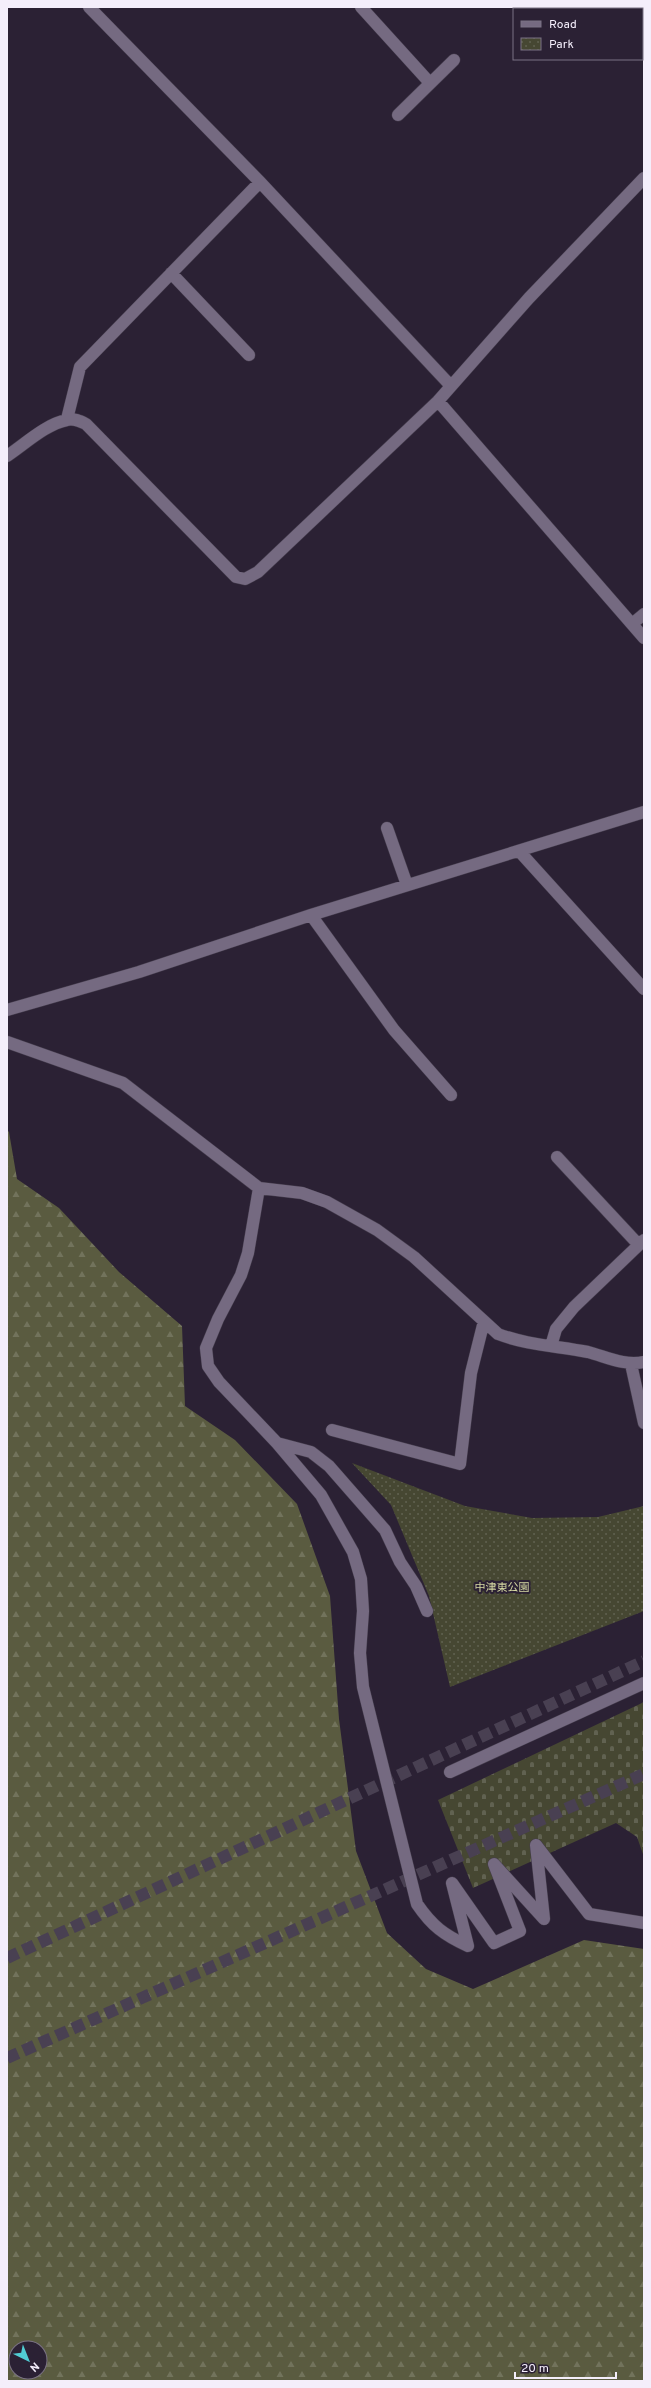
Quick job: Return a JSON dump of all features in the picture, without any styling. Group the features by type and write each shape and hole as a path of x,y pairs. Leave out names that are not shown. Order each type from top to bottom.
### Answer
{"street":[{"path":"89,7 260,182 451,386"},
{"path":"361,7 430,83"},
{"path":"398,115 454,60"},
{"path":"7,456 45,429 67,420 86,424 236,577 245,579 258,572 438,401 529,298 644,178"},
{"path":"67,420 80,367 260,182"},
{"path":"171,273 249,355"},
{"path":"438,401 644,638"},
{"path":"632,624 644,614"},
{"path":"7,1010 139,972 311,915 644,812"},
{"path":"386,828 407,885"},
{"path":"519,851 644,989"},
{"path":"311,915 394,1030 451,1095"},
{"path":"7,1042 123,1084 259,1188 302,1193 327,1202 377,1230 414,1257 498,1334 515,1340 588,1352 631,1364 644,1362"},
{"path":"551,1346 556,1329 574,1307 641,1242 557,1158"},
{"path":"259,1188 248,1253 242,1275 218,1319 206,1348 208,1366 219,1382 277,1443 321,1495 353,1552 361,1579 363,1611 360,1653 363,1687 417,1904 430,1923 448,1936 468,1946 452,1884 494,1943 520,1931 494,1864 544,1919 536,1845 589,1914 644,1923"},
{"path":"332,1430 460,1464 471,1373 484,1320"},
{"path":"631,1364 644,1423"},
{"path":"277,1443 311,1452 329,1466 385,1530 400,1562 416,1586 427,1611"},
{"path":"450,1772 644,1683"}],"green space":[{"path":"7,1130 9,1132 17,1179 59,1208 119,1272 182,1326 185,1406 235,1440 297,1504 330,1596 339,1719 356,1851 387,1933 426,1969 473,1989 584,1940 644,1949 644,2381 7,2381"},
{"name":"中津東公園","path":"352,1463 465,1506 532,1518 598,1517 644,1506 644,1611 450,1687 429,1596 391,1505"},
{"path":"644,1702 644,1857 637,1837 616,1823 473,1888 438,1800"}],"tunnel":[{"path":"7,1958 644,1661"},
{"path":"7,2058 644,1774"}]}
